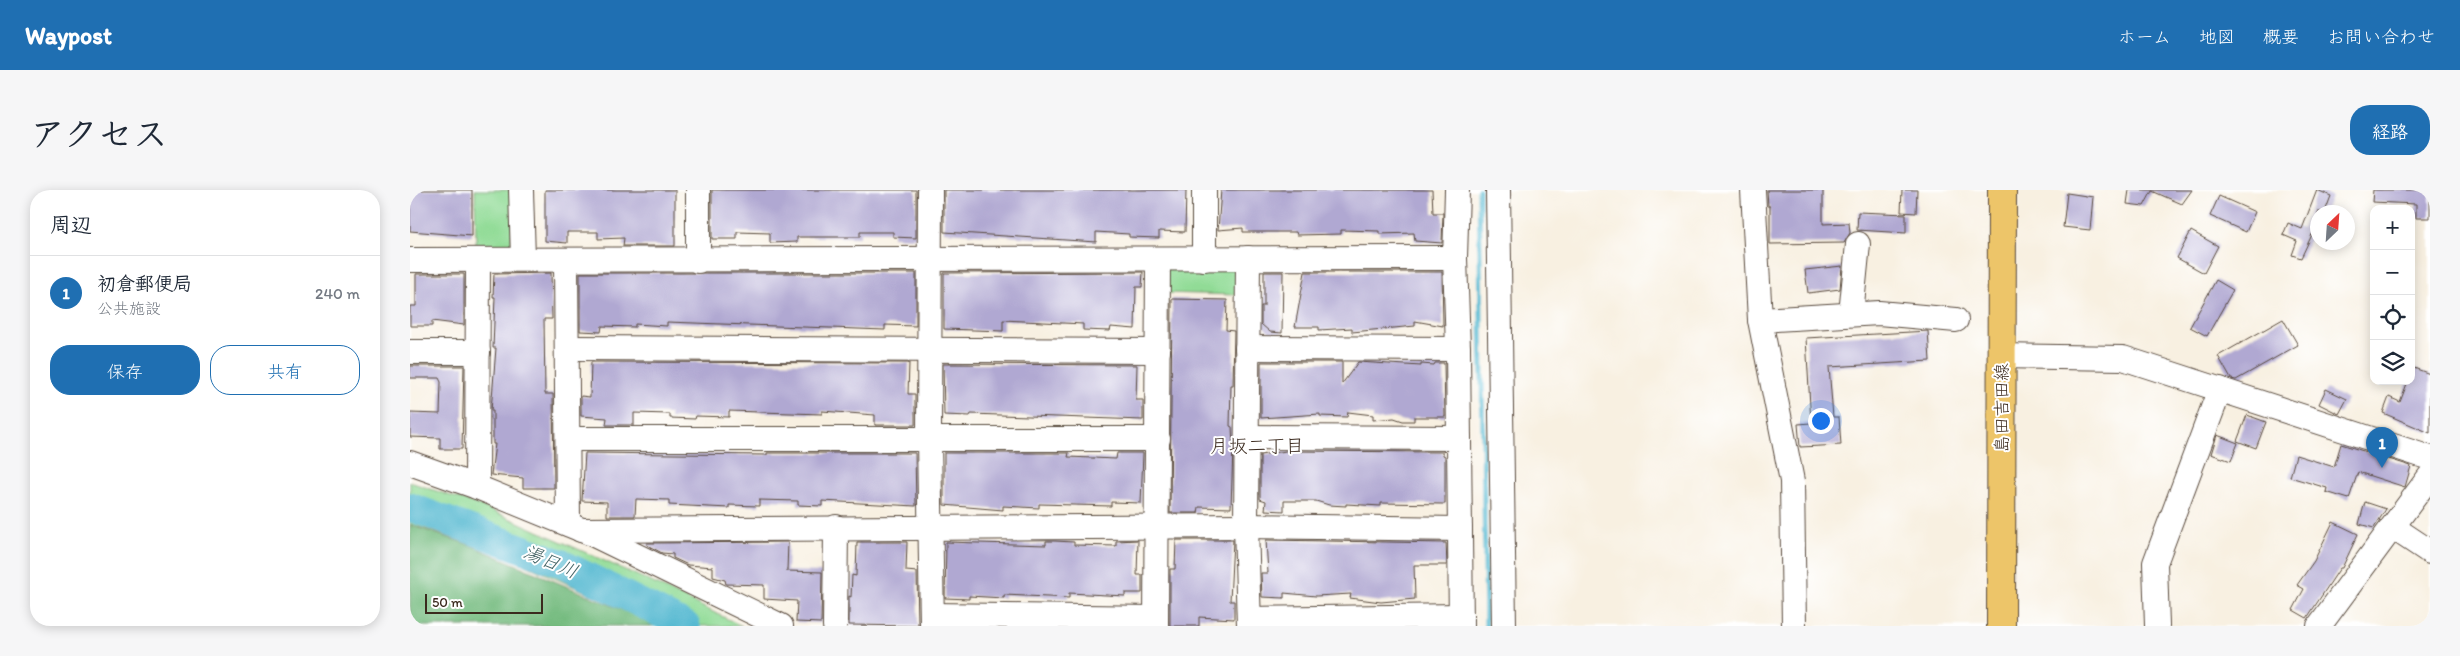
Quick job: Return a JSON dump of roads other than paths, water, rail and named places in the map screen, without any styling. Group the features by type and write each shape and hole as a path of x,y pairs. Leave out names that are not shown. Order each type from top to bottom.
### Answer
{"main road":[{"name":"島田吉田線","path":"2001,626 2002,190"}],"street":[{"path":"521,190 522,259"},
{"path":"698,190 698,261"},
{"path":"930,190 929,439 932,621 1156,622 1158,259"},
{"path":"1204,190 1204,259"},
{"path":"1248,258 1246,526 1249,622 1461,621 1455,258 1457,190"},
{"path":"1498,190 1504,626"},
{"path":"1753,190 1760,320 1792,481 1794,626"},
{"path":"1851,314 1858,244"},
{"path":"410,260 698,261 1455,258"},
{"path":"477,486 478,260"},
{"path":"566,261 568,439 574,527"},
{"path":"1760,320 1879,313 1956,320"},
{"path":"568,348 930,348 1158,351"},
{"path":"1247,348 1458,349"},
{"path":"410,352 478,352"},
{"path":"2002,356 2123,358 2430,458"},
{"path":"2157,626 2155,563 2220,389"},
{"path":"1246,437 1459,438"},
{"path":"568,439 1158,439"},
{"path":"410,464 477,486 574,527 781,626"},
{"path":"2319,626 2394,528 2430,476"},
{"path":"574,527 1246,526 1460,529"},
{"path":"835,626 836,527"},
{"path":"2394,528 2430,552"}],"waterway":[{"path":"1479,190 1486,626"},
{"name":"湯日川","path":"410,507 560,563 686,626"}],"place":[{"name":"初倉郵便局","path":"2382,468"}],"district":[{"name":"月坂二丁目","path":"1257,445"}]}
